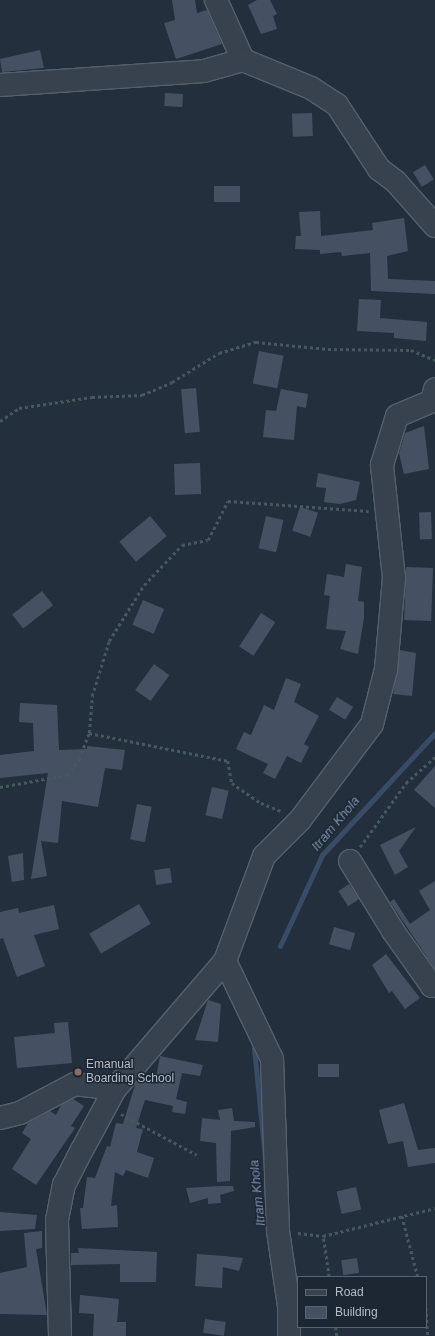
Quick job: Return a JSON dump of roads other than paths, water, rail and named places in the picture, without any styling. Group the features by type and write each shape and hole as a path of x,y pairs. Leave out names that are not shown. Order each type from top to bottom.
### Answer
{"street":[{"path":"216,0 243,60 262,70 297,81 337,105 378,169 396,182 435,226"},
{"path":"0,85 204,71 243,60"},
{"path":"60,1336 57,1220 64,1185 111,1097 225,962 264,856 300,820 372,724 386,669 394,578 382,465 386,443 397,416 432,401 435,389"},
{"path":"350,861 393,931 432,986 435,985"},
{"path":"225,962 272,1059 278,1231 289,1306 288,1336"},
{"path":"0,1118 20,1113 75,1084 111,1097"}],"waterway":[{"name":"Itram Khola","path":"280,946 322,855 435,733"},
{"name":"Itram Khola","path":"254,1048 265,1158"}],"place":[{"name":"Emanual Boarding School","path":"78,1072"}]}
